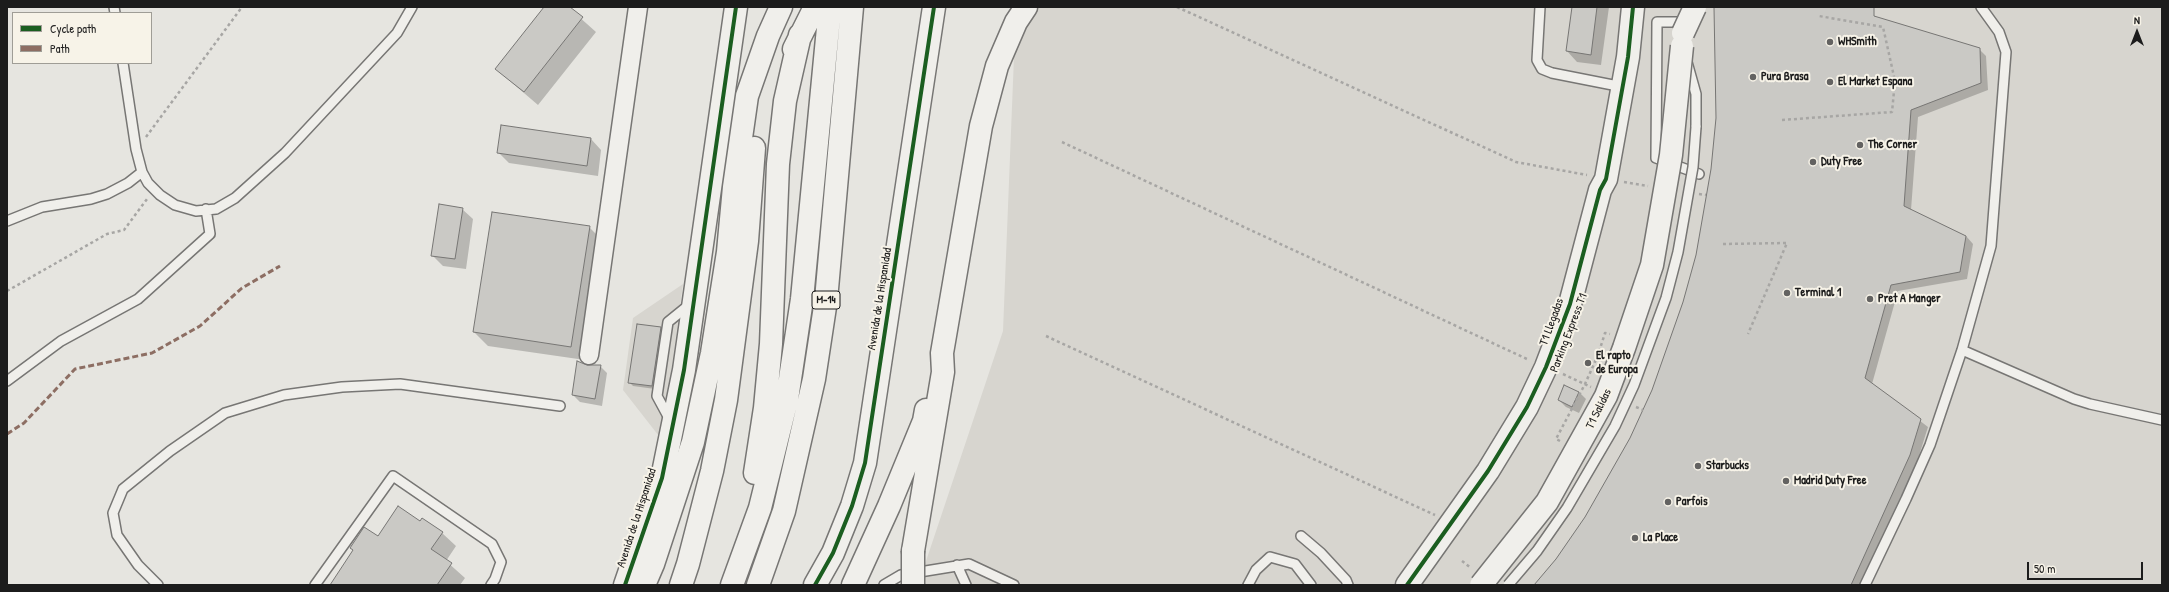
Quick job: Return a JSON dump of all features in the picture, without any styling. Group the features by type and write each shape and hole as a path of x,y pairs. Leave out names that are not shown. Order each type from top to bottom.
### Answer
{"main road":[{"name":"Avenida de la Hispanidad","path":"625,585 662,478 684,370 736,7"},
{"path":"644,585 653,564 693,442 712,353 727,260 734,187 747,96 768,36 782,7"},
{"path":"681,585 688,564 712,471 726,400 747,241 777,88 800,35 815,7"},
{"name":"M-14","path":"732,585 760,508 787,398 802,299 828,42 830,7"},
{"name":"M-14","path":"758,585 784,511 814,379 826,300 852,7"},
{"name":"Avenida de la Hispanidad","path":"815,585 833,553 852,506 865,463 934,7"},
{"path":"853,585 889,506 924,421 935,371 942,353 981,126 989,90 1005,46 1026,7"},
{"name":"T1 Llegadas","path":"1407,585 1421,568 1436,541 1488,471 1551,369 1600,190 1606,179 1623,86 1633,7"},
{"name":"T1 Salidas","path":"1481,585 1547,502 1606,396 1642,300 1652,266 1659,184 1690,27 1682,7"},
{"path":"741,560 747,507 757,466 765,408 775,267 778,164 785,101 800,35"},
{"path":"747,241 752,160 768,36"},
{"path":"913,585 914,551 943,372 942,353"}],"street":[{"path":"589,355 638,7"}],"lane":[{"path":"123,64 136,149 142,172 155,189 175,205 196,211 216,209 236,198 285,153 397,33 412,7"},
{"path":"1540,7 1537,60 1542,69 1552,73 1623,86"},
{"path":"1865,585 1893,528 1930,445 1962,350 1991,246 2006,52 1999,32 1981,7"},
{"path":"1508,585 1537,551 1567,508 1615,426 1634,385 1666,298 1678,252 1693,167 1696,127 1696,94 1690,27 1657,22 1656,158 1698,174"},
{"path":"7,221 42,207 91,199 107,194 128,183 142,172"},
{"path":"7,382 61,341 138,299 210,234 206,210"},
{"path":"1962,350 2085,402 2161,420"},
{"path":"158,585 138,565 117,535 113,513 123,489 170,451 225,413 284,395 342,387 400,384 560,406"},
{"path":"316,585 393,476 492,544 501,562 495,579 491,585"},
{"path":"1301,536 1321,553 1346,580 1348,585"},
{"path":"1248,585 1256,570 1270,557 1295,564 1311,585"},
{"path":"884,585 901,575 970,564 1014,585"},
{"path":"957,565 966,585"}],"path":[{"path":"136,149 242,7"},
{"path":"1177,7 1516,162 1606,179 1659,184"},
{"path":"1782,120 1892,112 1895,81 1883,27 1819,16"},
{"path":"1062,142 1598,390"},
{"path":"7,291 107,234 124,230 155,189"},
{"path":"1695,193 1706,195"},
{"path":"1723,244 1788,243 1748,334"},
{"path":"1560,441 1556,439 1585,384 1598,355 1605,333 1610,334"},
{"path":"1046,336 1251,432 1441,518"},
{"path":"1632,405 1643,410"}],"shaded area":[{"path":"1016,7 2162,7 2162,585 918,585 1003,331"},
{"path":"683,284 662,440 623,390 633,318"}],"building":[{"path":"544,7 570,7 583,17 524,92 495,69"},
{"path":"1572,7 1597,7 1591,55 1566,51"},
{"name":"Terminal 1","path":"1714,7 1874,7 1874,16 1980,48 1981,83 1911,110 1904,206 1966,236 1960,272 1891,285 1865,378 1921,419 1910,455 1851,585 1534,585 1556,559 1585,517 1630,438 1652,390 1683,302 1696,255 1711,169 1716,118"},
{"path":"501,125 591,138 587,166 497,153"},
{"path":"439,204 463,208 455,259 431,256"},
{"path":"492,212 590,226 571,347 473,332"},
{"path":"637,324 661,327 652,386 628,383"},
{"path":"577,361 587,365 601,365 595,399 572,395"},
{"path":"1564,385 1579,392 1572,407 1558,400"},
{"path":"398,506 420,521 422,518 443,532 431,549 452,563 437,585 330,585 353,550 350,548 364,527 378,536"}],"marked path":[{"path":"7,434 24,423 75,369 152,353 200,326 242,288 280,266"}],"cycle path":[{"path":"625,585 662,478 684,370 736,7"},
{"path":"815,585 833,553 852,506 865,463 934,7"},
{"name":"Parking Express T1","path":"1407,585 1488,471 1527,407 1546,367 1570,304 1600,190 1606,179 1628,57 1633,7"}],"place":[{"name":"WHSmith","path":"1830,42"},
{"name":"Pura Brasa","path":"1753,77"},
{"name":"El Market Espana","path":"1830,82"},
{"name":"The Corner","path":"1860,145"},
{"name":"Duty Free","path":"1813,162"},
{"name":"Terminal 1","path":"1787,293"},
{"name":"Pret A Manger","path":"1870,299"},
{"name":"El rapto de Europa","path":"1588,363"},
{"name":"Starbucks","path":"1698,466"},
{"name":"Madrid Duty Free","path":"1786,481"},
{"name":"Parfois","path":"1668,502"},
{"name":"La Place","path":"1635,538"}]}
